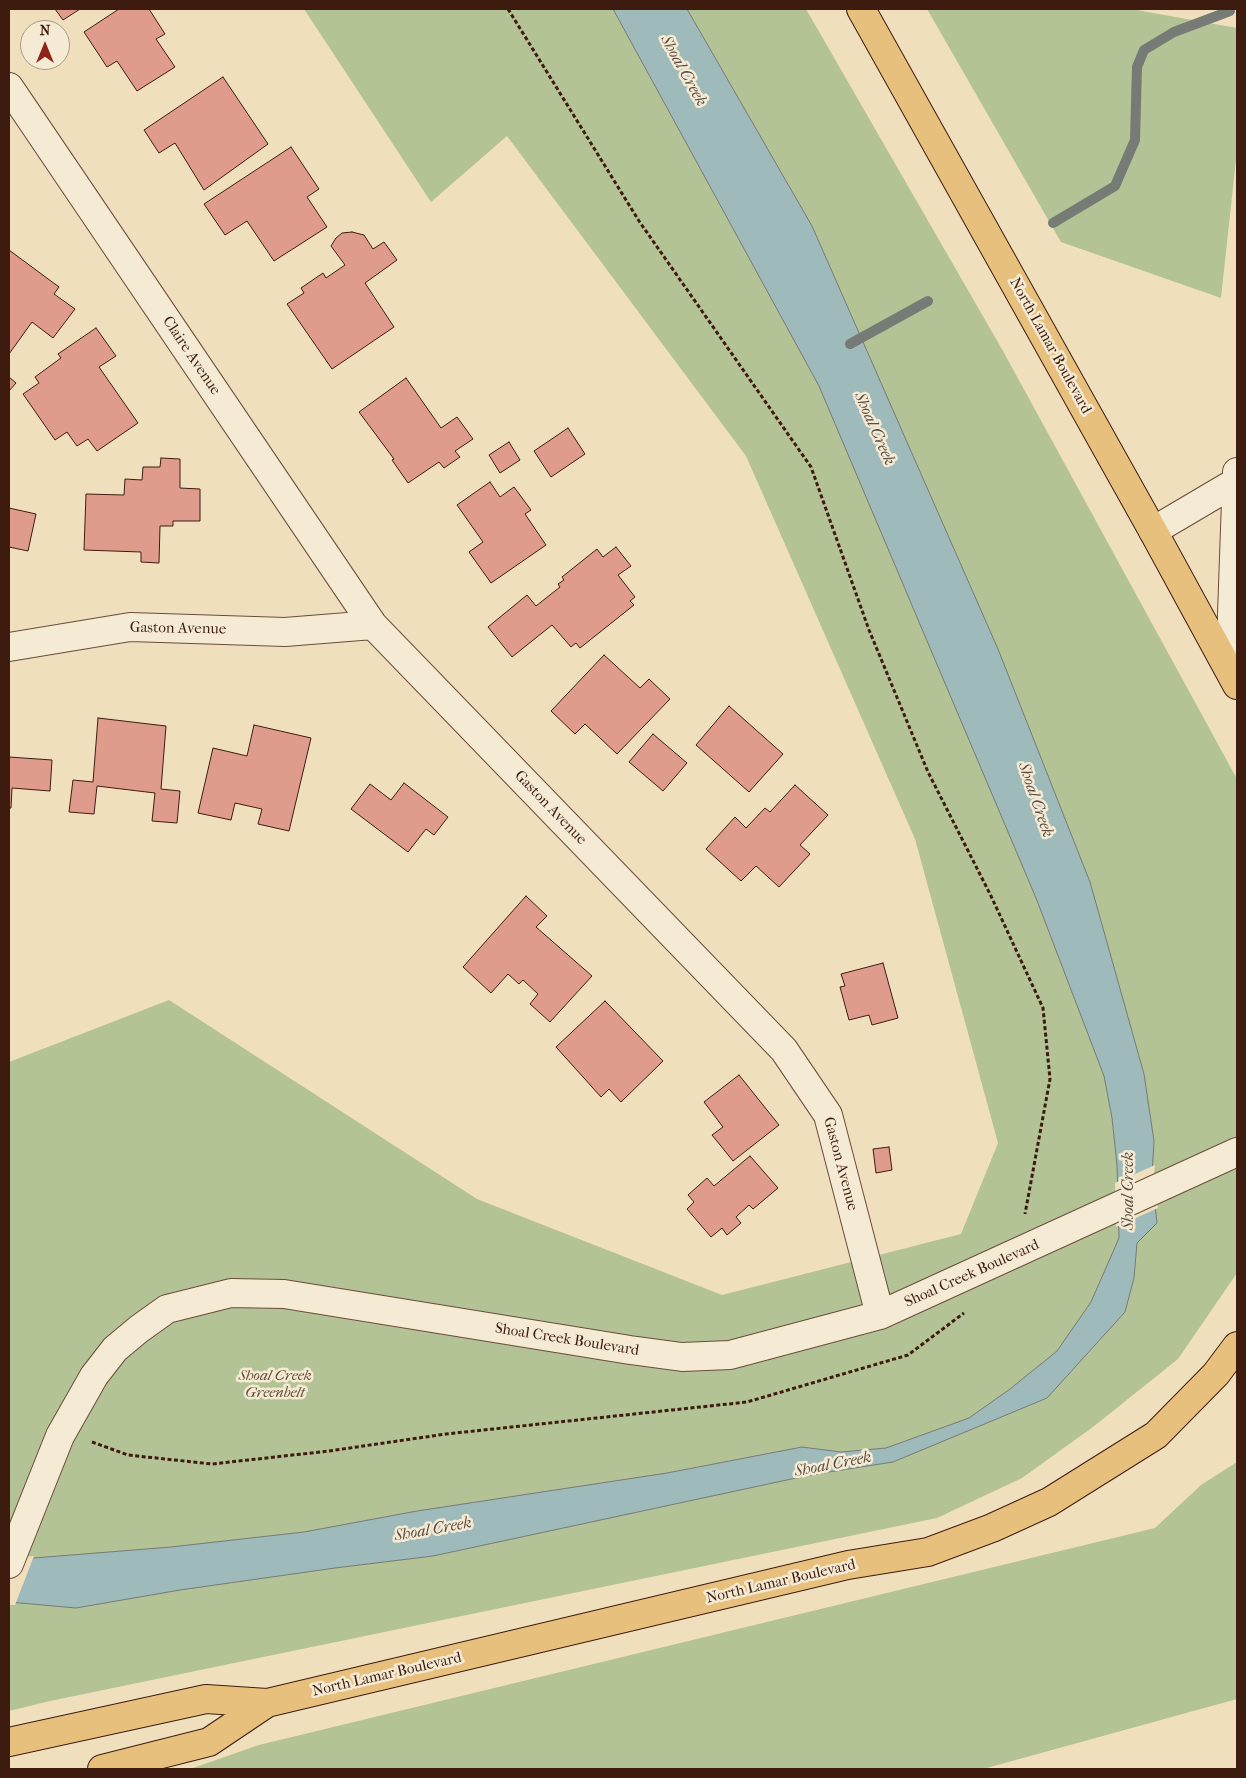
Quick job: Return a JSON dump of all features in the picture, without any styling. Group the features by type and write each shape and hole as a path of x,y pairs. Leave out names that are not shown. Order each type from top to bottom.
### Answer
{"main road":[{"name":"North Lamar Boulevard","path":"861,9 1153,531 1233,678"},
{"name":"North Lamar Boulevard","path":"9,1742 206,1699 267,1703 848,1565 928,1552 992,1528 1049,1502 1156,1435 1216,1374 1237,1346"},
{"name":"North Lamar Boulevard","path":"102,1769 209,1742 267,1703"}],"street":[{"name":"Claire Avenue","path":"9,87 373,625"},
{"path":"1153,531 1237,477"},
{"path":"1233,678 1237,477"},
{"name":"Gaston Avenue","path":"9,647 130,627 285,632 373,625 784,1050 828,1115 880,1315"},
{"name":"Shoal Creek Boulevard","path":"9,1564 60,1436 94,1376 115,1349 132,1334 167,1309 231,1293 284,1294 630,1350 682,1357 730,1355 880,1315 1020,1253 1089,1219 1237,1152"}],"path":[{"path":"508,9 639,221 811,467 869,630 928,772 991,896 1043,1008 1050,1079 1024,1218"},
{"path":"60,1436 78,1436 128,1455 212,1464 329,1451 446,1434 747,1402 908,1355 970,1309"}],"green space":[{"name":"Shoal Creek Greenbelt","path":"304,9 806,9 1003,351 1237,779 1237,1273 1178,1359 1093,1427 1022,1478 937,1518 9,1711 9,1062 169,1000 477,1199 722,1295 961,1234 998,1143 915,839 746,456 507,136 431,202"},
{"path":"927,9 1131,9 1237,28 1237,150 1221,298 1061,242"},
{"path":"1237,1462 1237,1699 983,1769 190,1769 259,1745 1155,1528 1201,1485"}],"water":[{"name":"Shoal Creek","path":"613,9 687,9 812,226 998,649 1090,882 1144,1074 1154,1141 1152,1175 1157,1223 1137,1243 1134,1278 1125,1312 1047,1398 893,1462 810,1475 433,1556 180,1590 76,1608 9,1602 9,1560 171,1547 304,1532 417,1511 667,1473 802,1447 841,1452 886,1448 969,1418 1010,1389 1057,1351 1091,1302 1119,1238 1117,1165 1112,1118 1104,1076 1036,898 819,386"}],"pier":[{"path":"1155,1165 1154,1175 1158,1208 1116,1227 1115,1183"},
{"path":"34,1556 15,1605 9,1605 9,1558"}],"building":[{"path":"55,9 80,9 63,20"},
{"path":"119,9 149,9 165,34 156,39 175,67 137,91 117,61 107,67 84,32"},
{"path":"223,77 268,144 204,190 175,143 159,153 144,130"},
{"path":"291,147 319,189 307,197 327,227 274,261 247,221 225,235 204,204"},
{"path":"352,232 364,235 373,249 384,242 397,260 365,283 394,327 332,369 287,304 304,293 301,288 323,273 326,278 345,265 331,246 342,233"},
{"path":"9,250 59,287 54,294 75,309 53,338 32,322 9,354"},
{"path":"96,328 116,356 99,367 138,423 97,451 88,439 77,446 67,432 55,440 23,394 39,383 35,377 61,358 58,354"},
{"path":"9,377 16,383 9,391"},
{"path":"406,378 441,428 457,417 473,439 455,451 460,457 444,468 439,462 408,483 392,460 394,459 359,412"},
{"path":"568,428 585,454 551,477 534,451"},
{"path":"509,442 520,460 500,473 489,455"},
{"path":"161,458 180,459 180,488 200,489 200,521 173,521 173,526 160,526 159,563 141,562 141,552 84,550 86,494 124,495 125,479 142,480 143,467 160,467"},
{"path":"490,482 500,497 514,487 531,510 525,514 546,545 491,583 469,552 483,542 457,505"},
{"path":"9,508 36,514 28,551 9,547"},
{"path":"616,547 631,566 618,575 635,597 630,601 634,605 580,648 576,643 571,647 552,625 512,657 488,627 527,595 536,606 560,587 558,584 564,580 562,577 597,549 603,557"},
{"path":"604,655 640,688 649,679 670,699 617,754 585,724 575,734 551,711"},
{"path":"729,706 783,754 749,792 696,745"},
{"path":"98,718 166,726 161,789 180,791 177,823 152,821 155,793 97,786 94,814 69,812 73,780 93,782"},
{"path":"254,725 311,738 289,831 258,824 262,809 235,803 231,820 198,813 213,748 247,756"},
{"path":"653,734 687,763 663,791 629,762"},
{"path":"9,757 52,760 50,791 12,788 11,808 9,808"},
{"path":"404,783 448,817 434,835 426,829 408,852 351,809 370,784 391,800"},
{"path":"795,785 828,815 800,845 810,854 779,887 756,866 741,881 706,849 735,817 746,828 765,808 770,812"},
{"path":"526,896 547,916 536,927 592,976 550,1022 530,1004 538,994 523,980 519,984 508,974 491,993 463,967"},
{"path":"883,963 898,1018 872,1025 869,1015 849,1020 840,987 845,986 841,974"},
{"path":"605,1001 663,1061 621,1102 609,1089 601,1097 556,1047"},
{"path":"739,1075 779,1125 733,1161 712,1135 723,1127 704,1102"},
{"path":"889,1147 892,1170 876,1173 873,1149"},
{"path":"750,1156 778,1188 753,1209 749,1205 736,1217 741,1223 727,1235 722,1228 711,1237 687,1209 694,1202 688,1195 707,1178 714,1186"}],"waterway":[{"path":"1053,223 1115,186 1135,140 1137,67 1144,50 1174,32 1230,11"},
{"path":"850,344 928,301"}]}
